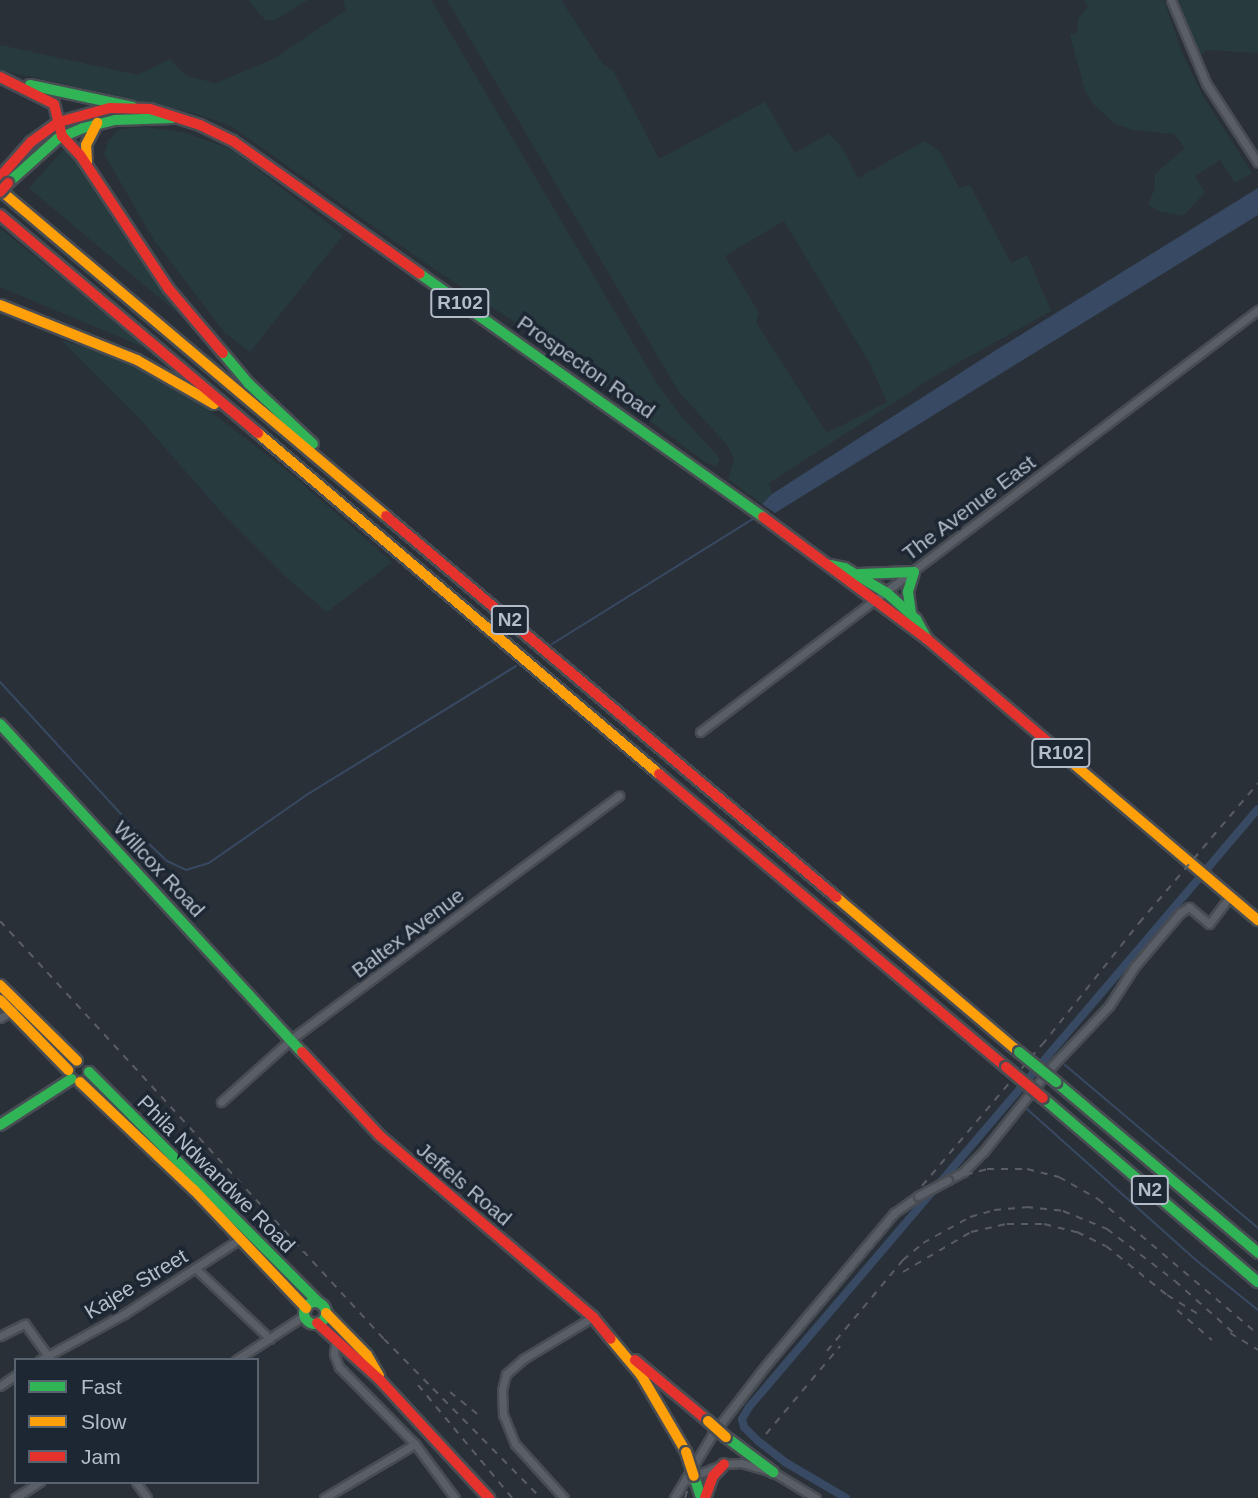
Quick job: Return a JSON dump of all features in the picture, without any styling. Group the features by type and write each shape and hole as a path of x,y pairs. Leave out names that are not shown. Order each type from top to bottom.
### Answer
{"main road":[{"path":"3,78 132,107"},
{"path":"3,78 48,99 57,110 62,136 87,165 161,278 211,342 248,383 324,454 326,465"},
{"name":"Prospecton Road","path":"2,185 31,142 59,122 93,111 132,107 150,109 215,131 253,154 829,565"},
{"name":"Prospecton Road","path":"2,185 62,136 97,123 175,118"},
{"path":"87,165 86,145 97,123"},
{"name":"N2","path":"2,185 326,465 1258,1253"},
{"name":"N2","path":"0,215 1258,1282"},
{"path":"0,305 137,360 244,423"},
{"name":"R102","path":"829,565 856,573 887,593 911,614 927,639"},
{"name":"R102","path":"829,565 927,639 1258,920"},
{"path":"856,573 915,572 908,592 911,614"},
{"name":"Willcox Road","path":"0,724 290,1040"},
{"name":"Phila Ndwandwe Road","path":"0,985 14,1009 73,1077 194,1190 305,1311 308,1321 317,1323"},
{"name":"Phila Ndwandwe Road","path":"0,1000 77,1061 87,1065 89,1072 326,1313"},
{"name":"Jeffels Road","path":"290,1040 379,1135 593,1317 621,1348"},
{"path":"73,1077 77,1061"},
{"path":"0,1125 73,1077 89,1072"},
{"path":"305,1311 318,1302"},
{"path":"380,1380 367,1355 326,1313 317,1323 380,1380 489,1498"},
{"path":"621,1348 726,1437 773,1472"},
{"path":"621,1348 661,1406 686,1452 703,1498"},
{"path":"703,1498 713,1476 724,1464"}],"street":[{"path":"1171,0 1190,51 1222,113 1258,163"},
{"name":"The Avenue East","path":"700,732 1258,310"},
{"name":"Baltex Avenue","path":"221,1102 290,1040 619,796"},
{"path":"674,1498 712,1435 766,1365 894,1213 918,1196 963,1172 984,1152 1052,1066 1109,1006 1135,966 1180,912 1189,907 1209,924 1230,896"},
{"path":"0,1018 14,1009"},
{"name":"Kajee Street","path":"49,1357 124,1314 240,1239"},
{"path":"195,1268 270,1339"},
{"path":"239,1358 270,1339 305,1311"},
{"path":"564,1498 515,1444 507,1427 501,1402 506,1374 523,1359 593,1317"},
{"path":"0,1336 25,1324 49,1357"},
{"path":"335,1339 334,1354 346,1374 415,1444 455,1498"},
{"path":"334,1354 348,1351"},
{"path":"324,1498 415,1444"},
{"path":"695,1480 706,1470 724,1464 741,1463 773,1472 816,1498"},
{"path":"15,1498 37,1484"}],"green space":[{"path":"248,0 308,0 275,20 265,20"},
{"path":"343,0 431,0 655,380 679,414 720,459 716,466 706,463 557,350 421,260 231,126 197,114 0,70 0,45 138,75 170,59 186,76 216,83 273,59 346,10"},
{"path":"447,0 561,0 602,63 614,72 659,159 765,102 795,153 829,134 841,146 858,178 925,141 940,152 959,188 970,185 1011,263 1027,255 1051,311 938,374 769,483 772,494 762,504 728,479 734,460 728,446 679,392","holes":["784,221 869,362 887,402 827,433 756,322 759,313 725,256"]},
{"path":"1084,0 1164,0 1181,50 1201,93 1252,173 1235,183 1220,160 1195,176 1205,192 1183,216 1161,212 1148,205 1155,188 1155,174 1185,148 1174,134 1133,130 1114,123 1093,104 1085,91 1070,35 1077,32 1078,19 1088,6"},
{"path":"1179,0 1258,0 1258,53 1206,50 1199,58"},
{"path":"146,127 186,133 231,149 343,235 250,352 225,333 154,240 104,154 108,141 120,129"},
{"path":"63,150 79,155 97,194 125,238 199,331 29,188"},
{"path":"0,228 148,349 0,287"},
{"path":"61,340 111,355 163,381 206,408 290,473 392,562 327,612 286,577 222,513 139,418"}],"water":[{"path":"1258,188 1258,215 775,513 762,504 772,494 993,352"}],"waterway":[{"path":"552,644 756,517"},
{"path":"0,682 140,835 167,861 186,870 209,863 308,794 516,666"},
{"path":"846,1498 785,1462 759,1442 744,1427 742,1419 749,1407 1258,809"},
{"path":"1065,1065 1258,1228"},
{"path":"1027,1109 1197,1261 1258,1310"}],"railway":[{"path":"685,1498 696,1463 732,1410 1042,1045 1139,923 1258,783"},
{"path":"0,921 384,1339 541,1498"},
{"path":"919,1197 952,1178 987,1169 1027,1169 1059,1177 1098,1199 1258,1334"},
{"path":"827,1351 903,1260 923,1243 970,1217 994,1210 1026,1207 1063,1211 1107,1229 1175,1281 1238,1337"},
{"path":"903,1272 971,1232 1007,1224 1044,1224 1077,1232 1106,1246 1167,1295 1203,1317"},
{"path":"1177,1310 1212,1340"},
{"path":"1230,1333 1258,1350"},
{"path":"766,1434 840,1346"},
{"path":"418,1385 512,1498"},
{"path":"450,1392 477,1414"}],"traffic: fast":[{"path":"30,85 133,107"},
{"path":"8,183 57,139 83,128 115,120 172,118"},
{"path":"420,274 763,517"},
{"path":"223,353 248,383 313,444"},
{"path":"830,565 845,568 887,593 916,619 927,639"},
{"path":"859,574 914,572 908,592 911,613"},
{"path":"0,724 302,1052"},
{"path":"1019,1052 1056,1082"},
{"path":"89,1072 318,1302"},
{"path":"0,1125 71,1079"},
{"path":"1056,1082 1258,1253"},
{"path":"1043,1098 1258,1282"},
{"path":"315,1302 325,1309 326,1313 319,1323 315,1324 305,1317 304,1313 311,1303 315,1302"},
{"path":"726,1437 773,1472"},
{"path":"694,1476 701,1498"}],"traffic: slow":[{"path":"87,162 86,145 97,123"},
{"path":"0,190 386,516"},
{"path":"0,305 137,360 214,404"},
{"path":"258,433 659,774"},
{"path":"1062,754 1258,920"},
{"path":"836,897 1019,1052"},
{"path":"0,985 77,1061"},
{"path":"0,1000 68,1070"},
{"path":"80,1082 194,1190 306,1308"},
{"path":"326,1313 367,1355 379,1376"},
{"path":"611,1339 641,1375 686,1452"},
{"path":"708,1421 726,1437"},
{"path":"686,1452 694,1476"}],"traffic: jam":[{"path":"0,77 54,104 62,136 80,155 168,288 223,353"},
{"path":"0,177 31,142 59,122 110,108 150,109 200,125 233,141 420,274"},
{"path":"0,192 8,183"},
{"path":"0,215 258,433"},
{"path":"386,516 836,897"},
{"path":"763,517 927,639 1062,754"},
{"path":"659,774 1006,1067"},
{"path":"302,1052 379,1135 593,1317 611,1339"},
{"path":"1006,1067 1043,1098"},
{"path":"317,1323 380,1380 489,1498"},
{"path":"635,1360 708,1421"},
{"path":"705,1498 713,1476 724,1464"}]}
